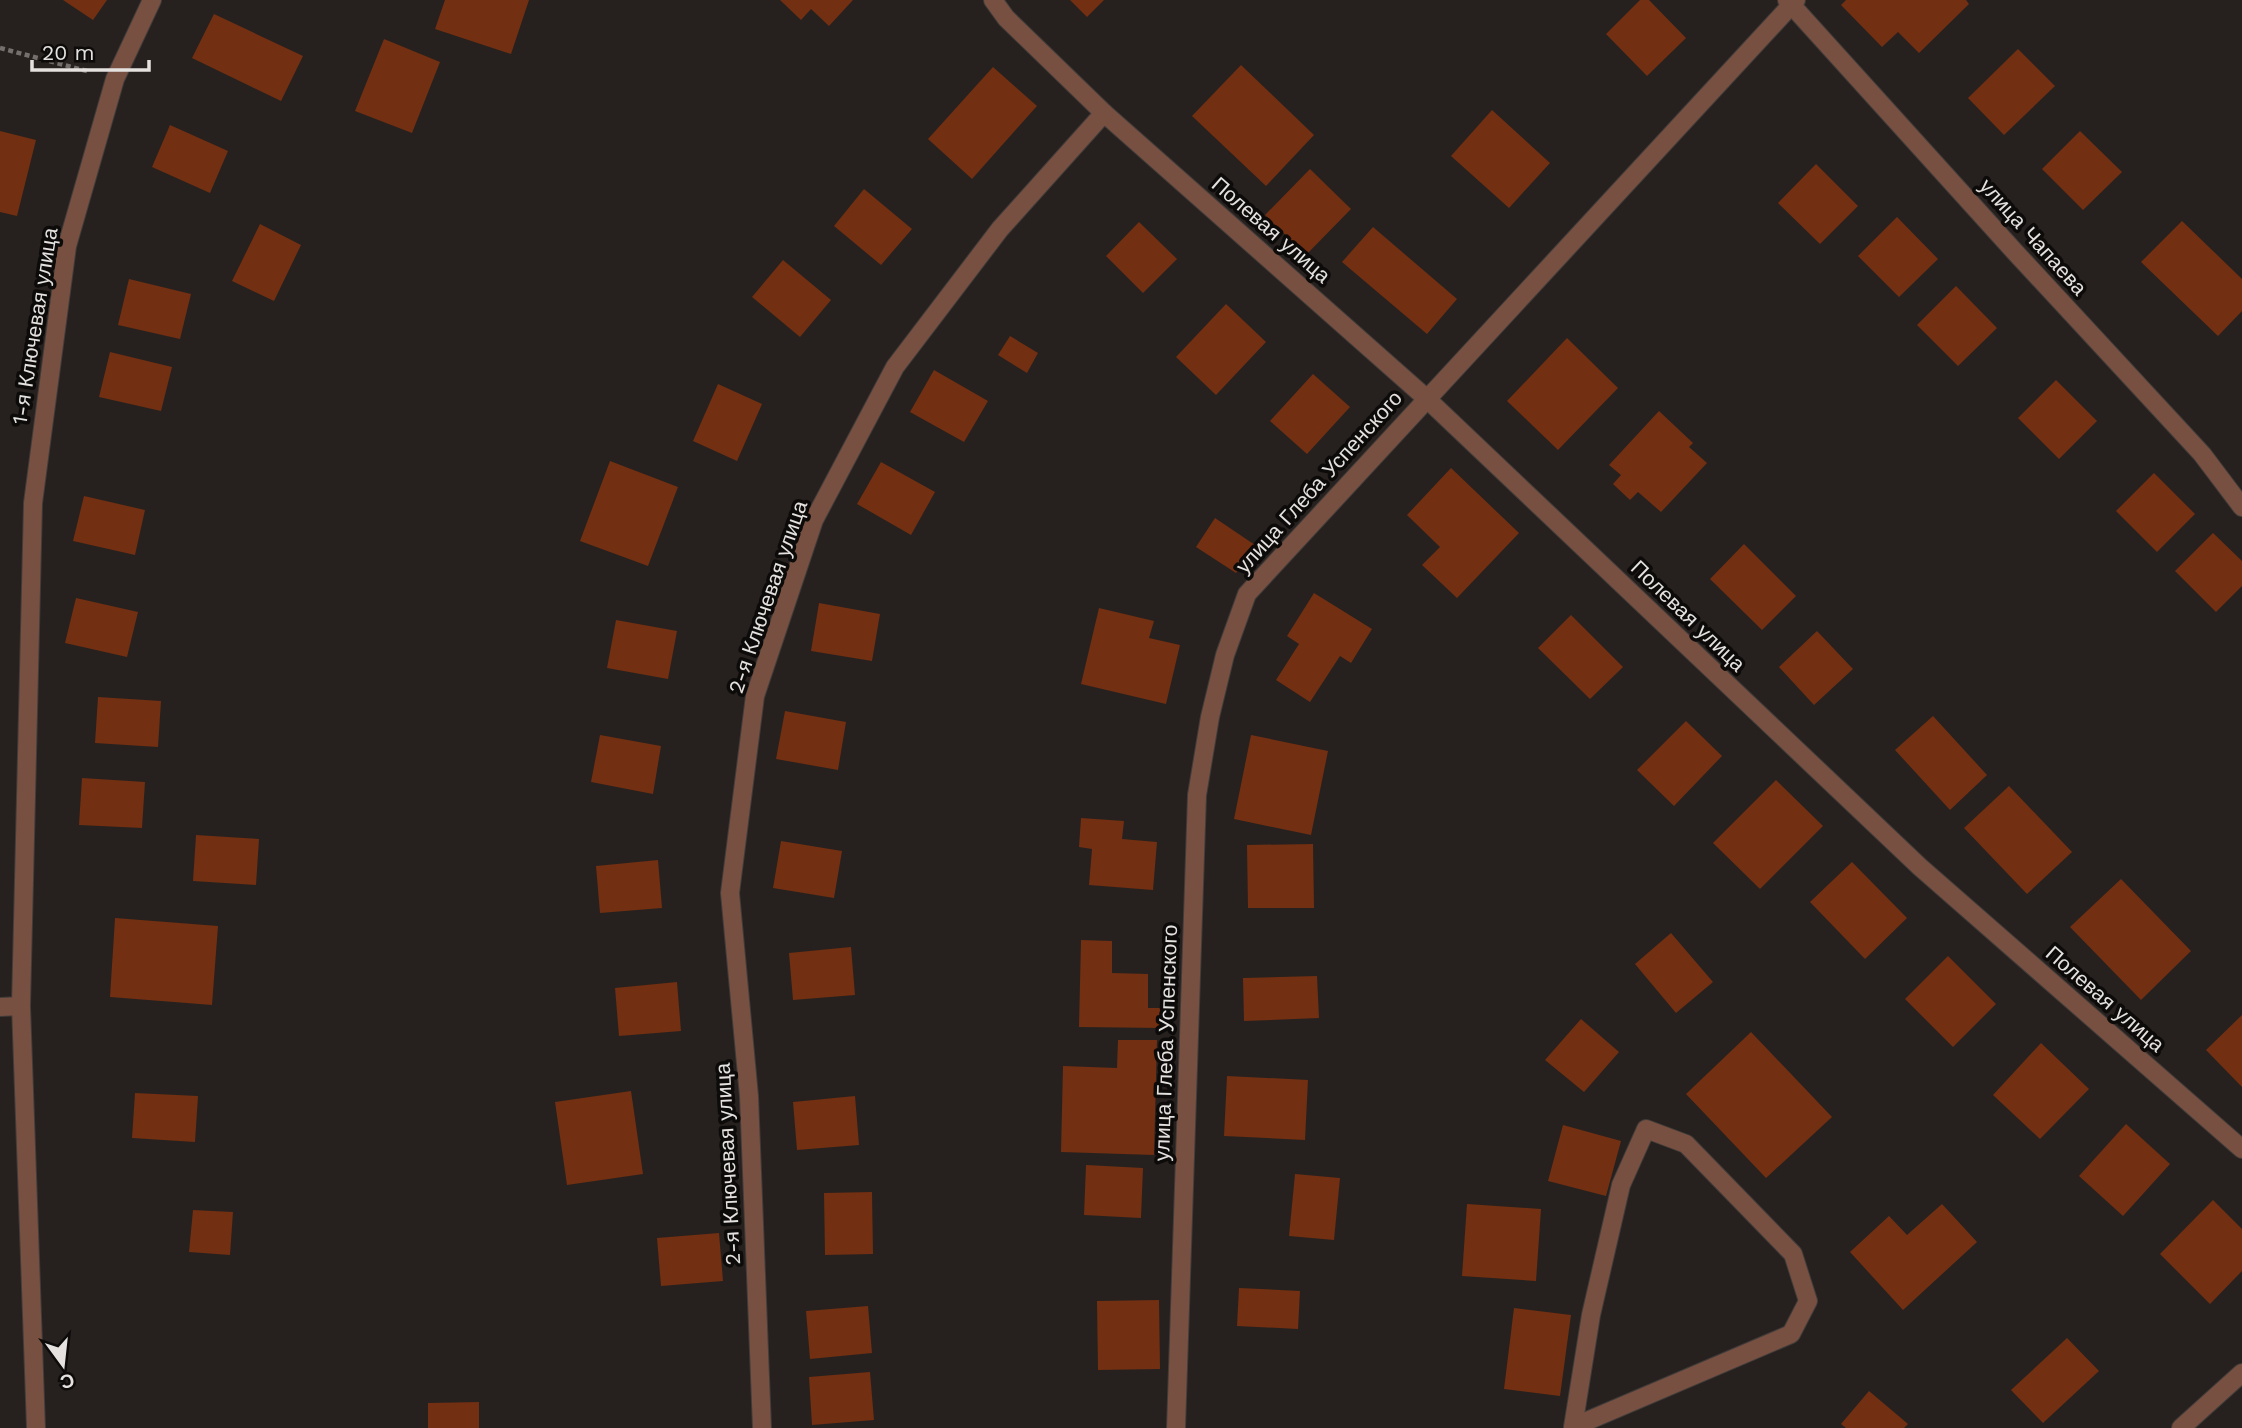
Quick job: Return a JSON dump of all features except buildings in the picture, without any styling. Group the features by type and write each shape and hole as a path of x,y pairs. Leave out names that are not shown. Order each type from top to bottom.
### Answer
{"street":[{"name":"1-я Ключевая улица","path":"36,1428 21,1006 33,503 67,246 115,79 152,0"},
{"path":"993,0 1006,18 1104,113"},
{"name":"улица Глеба Успенского","path":"1176,1428 1197,795 1213,704 1225,655 1248,594 1792,1"},
{"name":"улица Чапаева","path":"1792,1 2015,252 2202,454 2242,507"},
{"name":"Полевая улица","path":"1104,113 1426,398 1920,867 2242,1149"},
{"name":"2-я Ключевая улица","path":"762,1428 749,1096 730,893 755,696 814,520 895,367 1000,229 1104,113"},
{"path":"0,1007 21,1006"},
{"path":"1646,1129 1686,1144 1793,1254 1808,1301 1791,1334 1573,1428 1591,1315 1621,1185 1646,1129"},
{"path":"2181,1428 2242,1373"}],"path":[{"path":"0,48 115,79"}]}
